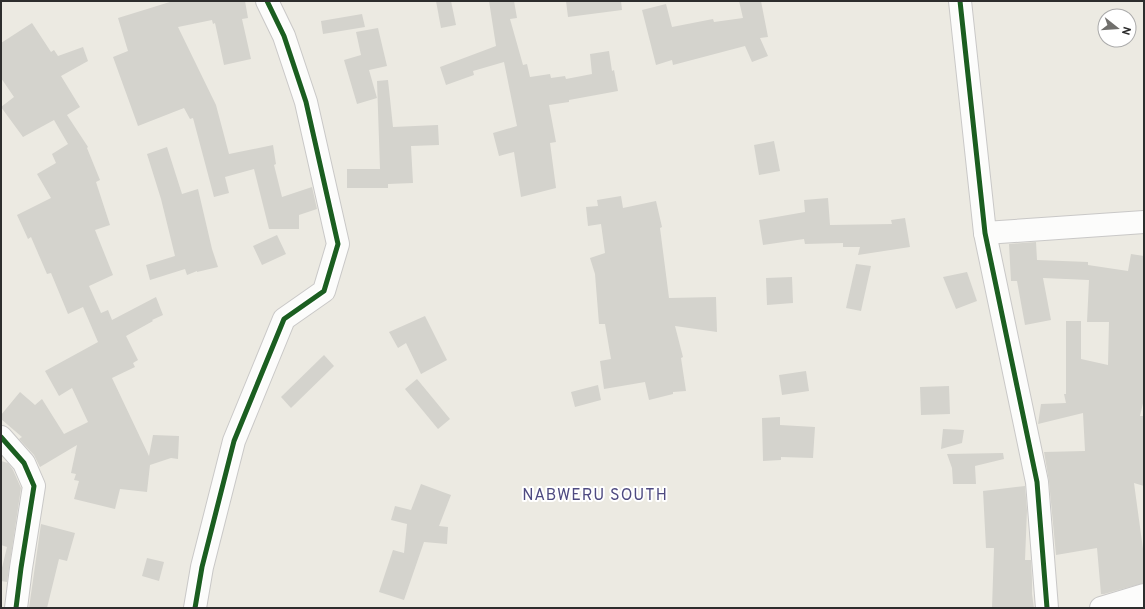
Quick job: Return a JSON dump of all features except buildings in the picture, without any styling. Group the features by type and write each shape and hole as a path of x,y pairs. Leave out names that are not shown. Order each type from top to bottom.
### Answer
{"street":[{"path":"195,608 202,567 234,441 284,319 324,291 338,244 306,102 284,36 267,1"},
{"path":"960,1 985,233 1037,482 1047,608"},
{"path":"985,233 1144,222"},
{"path":"1,437 24,462 34,486 20,568 16,608"},
{"path":"1101,608 1144,595"}],"cycle path":[{"path":"195,608 202,567 234,441 284,319 324,291 338,244 306,102 284,36 267,1"},
{"path":"960,1 985,233 1037,482 1047,608"},
{"path":"1,437 24,463 34,486 16,608"}],"district":[{"name":"NABWERU SOUTH","path":"595,494"}]}
